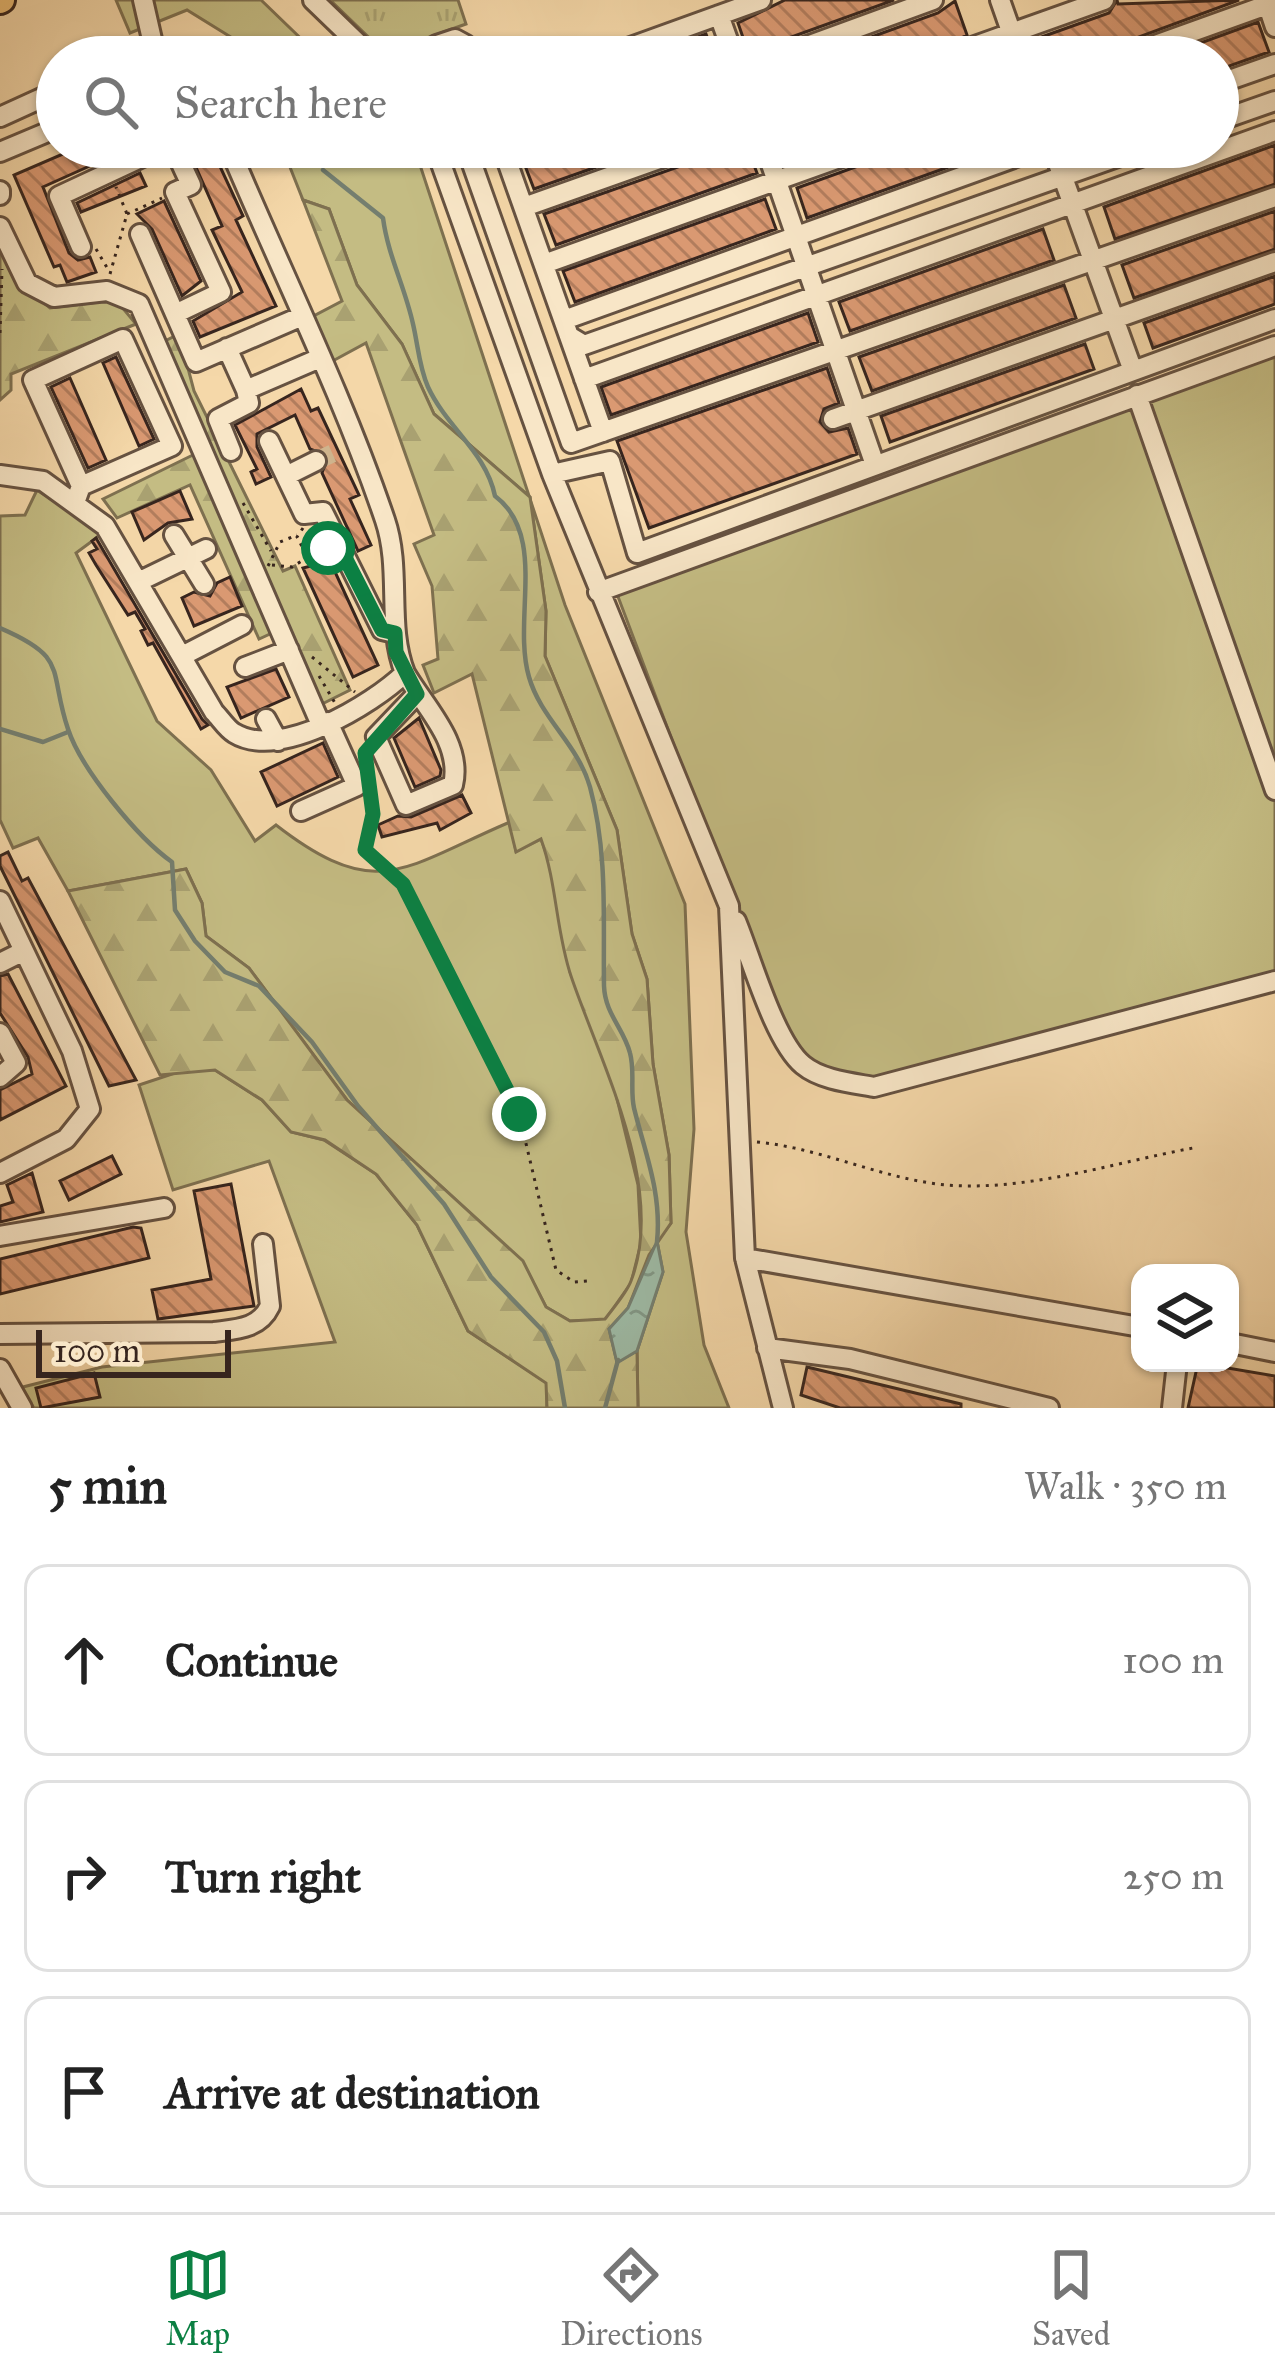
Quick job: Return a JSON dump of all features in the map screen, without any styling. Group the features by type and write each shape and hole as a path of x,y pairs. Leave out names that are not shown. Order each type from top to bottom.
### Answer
{"street":[{"path":"143,0 151,36"},
{"path":"313,0 350,36"},
{"path":"661,36 761,0"},
{"path":"834,36 933,0"},
{"path":"1000,0 1013,36"},
{"path":"1004,36 1104,0"},
{"path":"1179,36 1270,2 1275,27"},
{"path":"719,15 726,36"},
{"path":"1239,77 1275,64"},
{"path":"0,117 36,101"},
{"path":"1239,114 1275,101"},
{"path":"1239,144 1275,131"},
{"path":"0,152 36,137"},
{"path":"81,247 59,196 127,168"},
{"path":"175,314 221,292 175,192 191,185 181,168"},
{"path":"238,168 320,358 346,447 387,525 397,598 395,633 404,673 433,709 457,770 454,785 406,805 376,737 417,694"},
{"path":"443,168 598,592 782,1032 802,1065 874,1087 1275,981"},
{"path":"474,168 571,443 1275,197"},
{"path":"510,168 603,432"},
{"path":"524,208 635,168"},
{"path":"772,168 875,465"},
{"path":"516,286 545,268 813,168"},
{"path":"567,328 796,236 989,168"},
{"path":"1058,168 1133,371"},
{"path":"567,328 594,345 1088,168"},
{"path":"584,379 1172,168"},
{"path":"0,227 27,283 55,297 108,282 139,304 289,650 330,721 357,786 302,811"},
{"path":"140,234 196,362 300,317"},
{"path":"833,418 1275,262"},
{"path":"552,474 610,461 637,553 1275,319"},
{"path":"0,475 43,481 79,493 172,446 123,339 33,380 79,493 140,581 214,712 235,734 278,741 363,707 404,673"},
{"path":"598,592 1275,346"},
{"path":"227,348 249,403 219,417 231,451"},
{"path":"246,390 320,358"},
{"path":"148,395 174,381"},
{"path":"1136,395 1275,790"},
{"path":"198,437 221,428"},
{"path":"269,441 304,514 323,512 382,630 395,633"},
{"path":"286,476 316,461"},
{"path":"174,536 204,584"},
{"path":"140,581 206,549"},
{"path":"182,656 242,625"},
{"path":"244,667 289,650"},
{"path":"266,719 278,741"},
{"path":"0,902 6,930 24,951 89,1093 90,1109 66,1139 0,1173"},
{"path":"729,906 745,1258 783,1408"},
{"path":"0,963 24,951"},
{"path":"0,1033 16,1063 0,1077"},
{"path":"0,1236 164,1208"},
{"path":"0,1334 214,1332 248,1326 270,1306 263,1244"},
{"path":"745,1258 1131,1325"},
{"path":"1239,1345 1275,1352"},
{"path":"767,1348 850,1359 1049,1408"},
{"path":"0,1369 22,1408"},
{"path":"1172,1408 1177,1372"}],"path":[{"path":"108,282 127,214 111,174"},
{"path":"127,214 175,192"},
{"path":"81,247 98,249 108,282"},
{"path":"0,264 4,313 0,333"},
{"path":"268,576 268,563 280,542 297,536 305,527 304,514"},
{"path":"297,536 298,546 307,554"},
{"path":"245,548 268,563 292,567 307,554 338,544"},
{"path":"330,721 323,679 304,660 319,660 353,688 363,707"},
{"path":"376,737 365,753 373,814 365,850 403,884 519,1114 556,1270 574,1282 587,1281"},
{"path":"737,1140 790,1145 938,1184 1022,1181 1193,1148"}],"green space":[{"path":"116,0 261,0 298,36 229,36 187,10 130,33"},
{"path":"330,0 458,0 466,24 432,36 367,36"},
{"path":"290,168 421,168 529,496 434,414 402,344 357,285 329,209 303,200"},
{"path":"303,200 329,209 357,285 402,344 434,414 530,497 546,611 545,656 617,830 632,934 647,979 653,1064 669,1155 671,1223 649,1255 628,1308 609,1329 617,1362 637,1351 638,1408 547,1408 546,1383 468,1331 417,1225 376,1174 325,1140 291,1132 262,1100 215,1070 160,1075 68,891 186,869 202,903 206,936 249,968 347,1100 523,1261 546,1307 570,1321 605,1319 631,1281 640,1245 641,1206 625,1126 566,959 541,839 516,852 472,674 434,693 423,665 438,659 432,586 414,544 434,535 366,343 329,363 308,319 342,301"},
{"path":"0,243 25,287 50,308 116,300 136,324 11,374 11,390 0,400"},
{"path":"179,334 194,391 283,571 295,566 350,690 318,706 184,394 165,341"},
{"path":"1275,346 1275,981 874,1087 802,1065 782,1032 614,586"},
{"path":"197,453 272,633 259,639 190,485 117,518 103,499"},
{"path":"37,490 103,533 76,553 157,721 211,770 255,841 276,825 311,849 367,871 416,864 510,822 516,851 541,839 555,878 570,972 609,1066 638,1185 641,1243 631,1283 605,1320 570,1321 546,1307 522,1261 347,1100 249,968 206,936 202,903 186,869 68,891 38,838 13,848 0,820 0,516 25,515"},
{"path":"530,500 565,605 685,904 694,1129 686,1232 704,1345 729,1408 638,1408 637,1351 663,1272 657,1241 671,1223 669,1155 653,1064 647,979 632,934 617,830 545,656 546,611"},
{"path":"187,1069 215,1070 262,1100 291,1132 324,1140 376,1174 417,1225 468,1331 547,1383 547,1408 34,1408 19,1388 102,1367 335,1342 269,1161 173,1190 139,1085"}],"water":[{"path":"657,1241 663,1272 637,1351 617,1363 609,1329 628,1308"}],"building":[{"path":"785,0 894,0 794,36 742,36 738,23"},
{"path":"1117,0 1118,4 1239,0 1142,36 1044,36 1109,13"},
{"path":"955,1 967,35 874,36 938,13"},
{"path":"1258,22 1269,52 1239,63 1239,36 1220,36"},
{"path":"1275,145 1275,184 1115,239 1104,207 1212,168 1239,168 1239,158"},
{"path":"36,166 85,168 43,187 69,253 78,260 90,257 96,272 67,282 60,265 54,267 14,175"},
{"path":"196,168 221,168 243,216 236,220 276,306 200,337 193,321 242,292 212,230 222,226"},
{"path":"526,168 594,168 534,189"},
{"path":"675,168 755,168 757,173 556,245 544,214"},
{"path":"853,168 946,168 807,218 797,188"},
{"path":"140,173 146,186 81,212 77,203"},
{"path":"765,199 776,229 575,302 563,271"},
{"path":"164,201 201,281 182,296 152,229 137,214"},
{"path":"1275,211 1275,249 1134,298 1122,265"},
{"path":"1043,229 1054,260 850,331 839,302"},
{"path":"1275,276 1275,304 1153,348 1144,323"},
{"path":"1064,285 1076,318 872,391 859,357"},
{"path":"808,313 818,342 611,415 601,387"},
{"path":"1085,344 1094,369 890,442 881,416"},
{"path":"116,357 154,439 139,446 103,363"},
{"path":"827,368 839,403 824,409 820,422 829,432 848,428 857,454 649,528 617,441"},
{"path":"70,378 106,460 88,468 51,387"},
{"path":"301,389 311,411 318,408 359,495 350,499 371,545 358,551 322,473 328,456 310,449 295,415 257,434 257,447 271,477 256,484 251,472 257,469 235,425"},
{"path":"180,491 192,519 168,523 144,540 132,512"},
{"path":"96,538 208,725 201,729 153,643 148,645 135,612 128,615 96,565 89,553 97,549 92,541"},
{"path":"330,561 378,665 353,677 303,568"},
{"path":"230,577 242,606 194,626 182,598 194,592 210,596 217,583"},
{"path":"276,669 289,697 241,718 227,687"},
{"path":"419,718 441,770 440,776 415,787 394,738"},
{"path":"323,743 338,777 277,806 261,772"},
{"path":"462,795 471,813 440,830 437,823 382,837 378,825"},
{"path":"8,852 22,881 28,878 136,1080 109,1086 0,866 0,856"},
{"path":"8,974 66,1086 0,1120 0,1090 32,1074 28,1057 0,1013 0,976"},
{"path":"112,1156 121,1174 69,1200 60,1181"},
{"path":"32,1173 43,1212 0,1222 0,1206 13,1202 7,1185"},
{"path":"231,1184 254,1306 158,1319 152,1290 211,1279 194,1191"},
{"path":"141,1228 149,1258 0,1294 0,1259"},
{"path":"807,1367 961,1404 961,1408 840,1408 801,1395"},
{"path":"1239,1370 1275,1376 1275,1408 1188,1408 1196,1372"},
{"path":"94,1373 100,1397 41,1408 36,1388"}],"waterway":[{"path":"323,170 383,218 428,387 475,453 495,496 511,513 520,533 529,677 584,772 596,812 605,996 631,1060 634,1108 655,1190 657,1242"},
{"path":"0,628 47,658 68,729 85,763 128,820 172,862 175,910 195,941 225,972 259,986 312,1042 358,1106 444,1204 491,1277 544,1332 557,1361 565,1408"},
{"path":"0,729 43,742 68,732"},
{"path":"605,1408 618,1360"}],"tunnel":[{"path":"316,461 338,451"}],"route":[{"path":"328,548 338,544 382,630 395,633 396,652 417,694 365,753 373,814 365,850 403,884 519,1114"}]}
